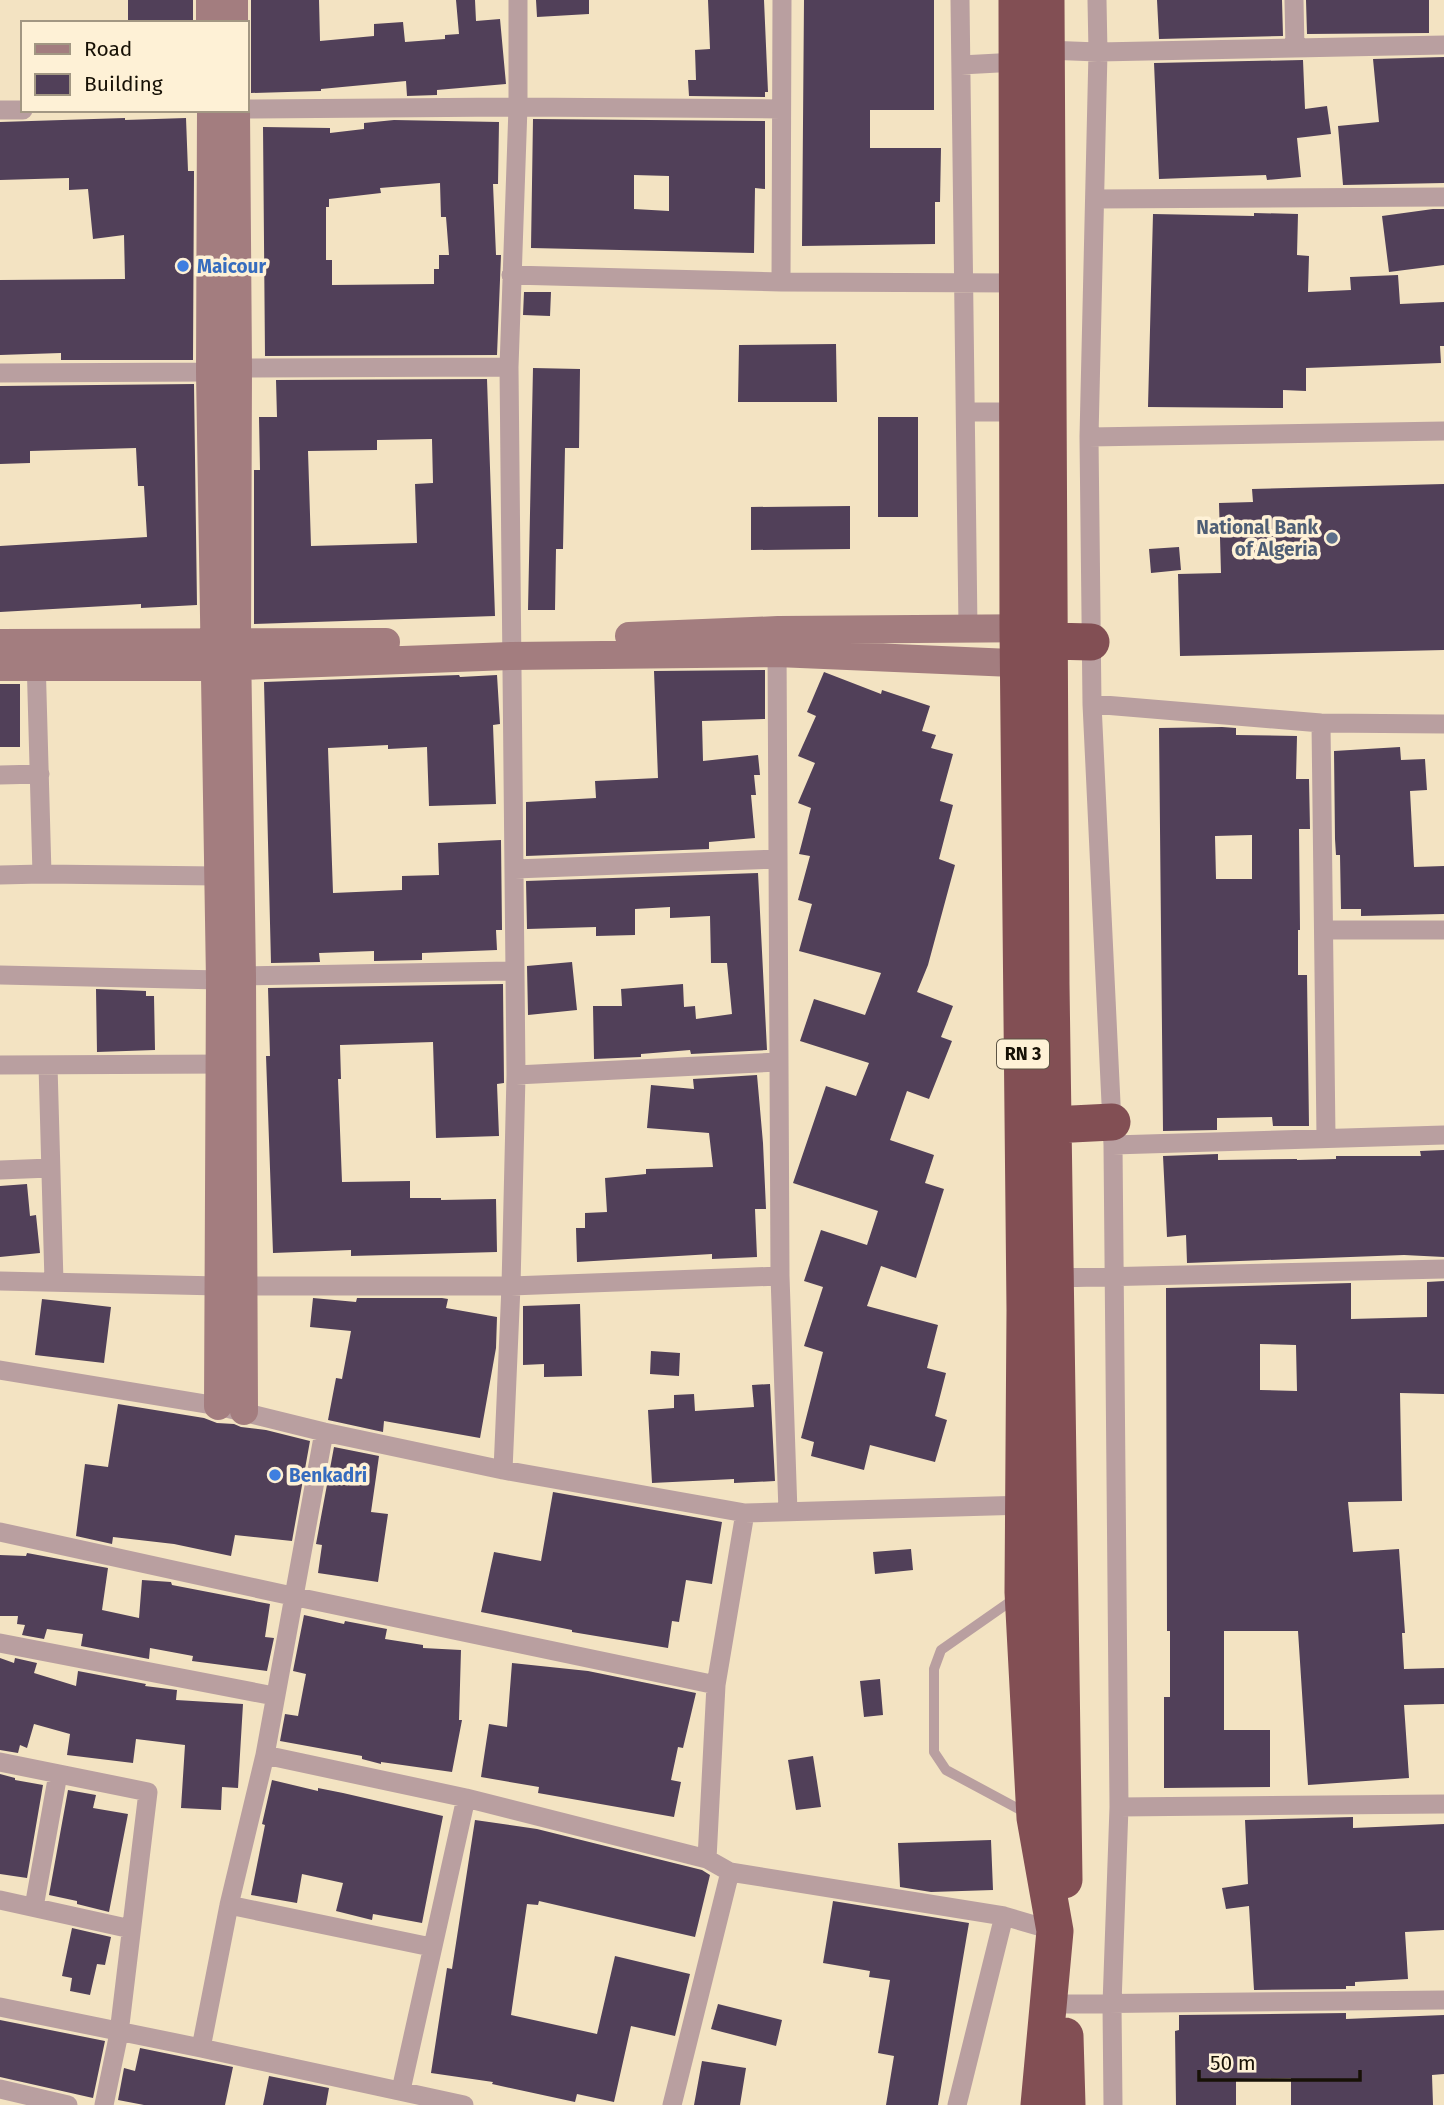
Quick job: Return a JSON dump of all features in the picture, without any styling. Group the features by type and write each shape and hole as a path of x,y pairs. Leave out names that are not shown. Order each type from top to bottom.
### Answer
{"highway":[{"name":"RN 3","path":"1017,0 1032,56 1038,645 1054,1278 1041,1504 1023,1592 1035,1818 1055,1931 1039,2105"},
{"name":"RN 3","path":"1046,0 1032,56 1018,283 1020,412 1038,645 1025,1310 1041,1504 1067,2105"},
{"path":"1038,645 1091,642"},
{"path":"1052,1125 1112,1133"}],"street":[{"path":"210,0 210,21"},
{"path":"234,0 234,21"},
{"path":"503,1470 516,1075 509,367 518,107 518,0"},
{"path":"781,282 782,0"},
{"path":"960,0 968,628"},
{"path":"1097,0 1089,437 1092,704 1112,1133 1119,1807 1112,2004 1113,2105"},
{"path":"1294,0 1295,48"},
{"path":"961,65 1032,56 1098,52 1444,46"},
{"path":"248,109 781,109"},
{"path":"0,110 21,110"},
{"path":"211,112 210,372 226,655 231,978 231,1409"},
{"path":"231,978 218,876 238,368 236,112"},
{"path":"1095,199 1444,197"},
{"path":"511,275 781,282 1018,283"},
{"path":"0,373 210,372 238,368 509,367"},
{"path":"966,412 1020,412"},
{"path":"1089,437 1444,431"},
{"path":"777,642 968,628 1038,645"},
{"path":"0,643 36,654 226,655 777,642 1038,645"},
{"path":"777,642 780,1276 788,1512"},
{"path":"0,667 36,654"},
{"path":"36,654 42,874"},
{"path":"1092,704 1321,723 1444,724"},
{"path":"1321,723 1326,1137"},
{"path":"0,775 40,774"},
{"path":"514,869 778,859"},
{"path":"0,875 218,876"},
{"path":"1325,929 1444,930"},
{"path":"0,975 231,978 514,971"},
{"path":"516,1075 779,1062"},
{"path":"0,1065 231,1064"},
{"path":"48,1065 54,1282"},
{"path":"1112,1133 1326,1137 1444,1135"},
{"path":"0,1170 50,1168"},
{"path":"1054,1278 1444,1269"},
{"path":"0,1281 231,1286 511,1286 780,1276"},
{"path":"0,1370 231,1409 503,1470 745,1513 1041,1504"},
{"path":"201,2048 229,1905 265,1755 324,1432"},
{"path":"708,1859 716,1685 745,1513"},
{"path":"0,1532 716,1685"},
{"path":"0,1643 274,1696"},
{"path":"265,1755 466,1798 708,1859 730,1872 1004,1916 1055,1931"},
{"path":"0,1762 148,1792 119,2033 104,2105"},
{"path":"34,1907 58,1774"},
{"path":"401,2090 466,1798"},
{"path":"1119,1807 1444,1804"},
{"path":"672,2105 730,1872"},
{"path":"0,1900 131,1929"},
{"path":"229,1905 431,1947"},
{"path":"957,2105 1004,1916"},
{"path":"1064,2004 1444,2000"},
{"path":"0,2007 464,2105"},
{"path":"0,2089 68,2105"}],"lane":[{"path":"1023,1592 941,1650 934,1669 933,1752 946,1770 1035,1818"}],"building":[{"path":"128,0 193,0 193,21 128,21"},
{"path":"251,0 319,0 320,41 374,36 374,24 403,22 405,42 445,39 445,35 459,34 456,0 475,0 476,21 500,19 506,84 437,90 437,95 407,96 406,81 321,91 251,93"},
{"path":"536,0 589,0 589,14 537,17"},
{"path":"708,0 764,0 768,92 765,92 765,97 689,96 688,80 696,80 695,50 710,49"},
{"path":"804,0 934,0 934,110 870,110 870,148 941,148 940,202 935,202 935,244 802,246"},
{"path":"1157,0 1282,0 1283,36 1159,39"},
{"path":"1306,0 1429,0 1429,33 1307,34"},
{"path":"1444,57 1444,183 1343,185 1338,126 1379,122 1373,59"},
{"path":"1303,60 1305,109 1327,106 1331,134 1297,138 1301,177 1267,180 1266,175 1159,179 1154,63"},
{"path":"186,118 188,171 194,171 193,360 61,360 61,353 0,355 0,280 125,279 124,235 93,239 88,189 69,190 69,178 0,180 0,122"},
{"path":"533,119 765,121 765,189 755,188 754,253 531,248","holes":["634,175 669,176 669,211 634,209"]},
{"path":"394,120 499,122 498,184 493,184 496,255 501,255 497,355 265,356 263,127 330,128 330,133 364,129 364,123","holes":["440,183 441,217 446,217 449,255 439,255 439,269 434,269 434,284 332,285 332,260 326,260 326,207 329,207 329,199 381,193 380,188"]},
{"path":"1444,209 1444,265 1389,272 1382,216"},
{"path":"1254,213 1298,214 1297,255 1309,256 1308,292 1351,290 1350,277 1398,275 1400,304 1444,302 1444,346 1440,346 1441,363 1306,368 1306,391 1283,390 1283,408 1148,407 1153,214 1254,216"},
{"path":"524,292 551,292 550,316 523,315"},
{"path":"836,344 837,402 738,402 739,345"},
{"path":"533,368 580,369 579,448 565,448 563,549 556,549 555,610 528,610"},
{"path":"487,379 495,616 254,624 254,470 260,470 259,417 277,417 276,380","holes":["432,439 433,483 415,484 417,543 311,546 308,451 377,450 377,440"]},
{"path":"194,384 197,605 141,608 141,604 0,612 0,546 147,537 144,486 138,486 136,448 30,451 30,463 0,464 0,386"},
{"path":"878,417 918,417 918,517 878,517"},
{"name":"National Bank of Algeria","path":"1444,484 1444,650 1180,656 1178,574 1221,573 1219,503 1253,502 1252,489"},
{"path":"850,506 850,549 751,550 751,507"},
{"path":"1179,547 1181,570 1151,573 1149,549"},
{"path":"765,670 765,719 702,721 703,761 758,755 760,775 754,775 756,795 751,795 755,838 709,842 709,849 526,856 526,802 596,798 595,781 658,778 654,671"},
{"path":"824,672 881,694 882,690 930,706 922,731 936,735 931,748 953,754 940,801 953,805 939,859 955,865 928,965 917,992 953,1006 941,1037 952,1041 929,1099 907,1091 890,1140 934,1155 925,1183 944,1189 916,1278 881,1266 867,1306 938,1325 927,1368 946,1373 935,1416 947,1420 935,1462 870,1445 864,1470 811,1456 814,1442 801,1438 823,1352 804,1346 823,1287 804,1281 821,1230 867,1245 878,1211 793,1183 826,1086 856,1096 869,1063 800,1041 814,999 865,1015 881,973 799,951 812,904 798,900 810,856 799,854 811,808 798,803 815,763 798,756 816,716 807,712"},
{"path":"497,675 500,724 493,725 496,804 429,806 427,747 388,749 388,745 328,748 333,893 402,890 402,876 439,875 438,843 501,840 502,930 496,930 497,950 422,953 422,960 374,961 374,951 319,953 320,962 271,963 264,682"},
{"path":"0,684 20,684 20,747 0,747"},
{"path":"1222,727 1236,728 1236,735 1297,736 1296,779 1309,779 1310,829 1299,829 1298,975 1307,975 1309,1126 1273,1126 1272,1117 1217,1118 1217,1130 1163,1131 1159,728","holes":["1252,835 1252,879 1216,879 1215,836"]},
{"path":"1400,747 1401,760 1425,759 1427,790 1410,791 1414,867 1444,866 1444,914 1361,916 1361,909 1341,909 1340,855 1336,855 1335,839 1334,751"},
{"path":"758,873 767,1050 691,1054 690,1050 641,1054 641,1057 594,1059 593,1006 622,1006 621,989 683,984 684,1007 695,1006 696,1019 732,1014 727,963 711,963 710,916 670,918 670,907 635,909 635,935 596,936 596,927 527,929 526,881"},
{"path":"572,962 577,1010 528,1015 527,966"},
{"path":"503,984 504,1083 497,1084 499,1136 436,1138 433,1042 340,1045 341,1079 338,1079 342,1182 410,1181 410,1198 496,1199 497,1252 351,1256 351,1250 273,1253 266,1056 270,1056 268,988"},
{"path":"96,989 146,991 146,996 154,996 155,1050 97,1052"},
{"path":"757,1075 766,1209 755,1209 757,1257 712,1259 712,1254 577,1262 576,1228 585,1228 585,1213 607,1212 605,1178 646,1174 646,1169 713,1167 709,1133 647,1128 651,1085 694,1089 693,1079"},
{"path":"1444,1150 1444,1257 1404,1255 1187,1263 1186,1235 1167,1237 1163,1156 1218,1154 1218,1160 1297,1160 1336,1159 1336,1156 1421,1156 1420,1151"},
{"path":"27,1184 30,1216 36,1215 40,1253 0,1257 0,1186"},
{"path":"1444,1281 1444,1394 1400,1393 1402,1501 1348,1502 1353,1552 1399,1549 1405,1633 1402,1633 1404,1669 1444,1668 1444,1704 1404,1705 1409,1778 1308,1785 1298,1631 1224,1631 1224,1730 1270,1730 1270,1787 1164,1788 1164,1697 1170,1697 1170,1631 1167,1631 1166,1288 1351,1283 1351,1319 1427,1317 1427,1282","holes":["1260,1344 1296,1345 1297,1391 1260,1390"]},
{"path":"313,1298 356,1302 357,1298 442,1298 448,1299 446,1308 497,1317 496,1348 480,1438 384,1421 383,1432 328,1420 336,1378 342,1379 351,1331 310,1327"},
{"path":"42,1299 111,1307 104,1363 35,1355"},
{"path":"580,1304 582,1376 544,1377 544,1364 523,1365 523,1306"},
{"path":"651,1351 680,1353 679,1376 650,1374"},
{"path":"770,1384 775,1481 734,1483 734,1479 652,1483 648,1410 674,1408 674,1395 694,1394 695,1411 754,1407 752,1385"},
{"path":"118,1404 204,1418 217,1423 266,1430 310,1441 292,1541 235,1535 231,1556 174,1544 113,1537 112,1544 76,1536 85,1464 108,1467"},
{"path":"334,1447 379,1456 371,1512 388,1514 378,1582 318,1573 322,1545 316,1544"},
{"path":"553,1492 722,1522 712,1584 686,1580 679,1622 672,1621 668,1648 572,1632 481,1612 494,1552 541,1561"},
{"path":"911,1549 913,1570 875,1574 873,1552"},
{"path":"27,1553 108,1568 102,1610 139,1618 142,1580 171,1582 172,1585 270,1604 265,1637 274,1638 267,1671 192,1661 193,1656 150,1648 149,1659 81,1646 83,1634 47,1629 44,1639 22,1635 25,1625 17,1624 18,1616 0,1616 0,1555 26,1556"},
{"path":"304,1615 344,1624 345,1621 387,1629 385,1639 423,1645 423,1648 461,1650 459,1720 462,1720 452,1772 381,1764 362,1759 362,1756 280,1741 285,1714 298,1716 306,1674 293,1671"},
{"path":"0,1658 14,1663 15,1658 37,1663 34,1673 76,1686 78,1671 146,1684 145,1686 177,1690 176,1700 243,1704 238,1788 222,1787 221,1810 181,1808 185,1745 136,1739 133,1763 67,1755 70,1734 34,1724 27,1748 20,1745 18,1753 0,1750"},
{"path":"512,1663 588,1671 696,1693 683,1748 678,1747 671,1780 681,1782 674,1817 538,1793 539,1787 481,1777 489,1724 507,1727"},
{"path":"880,1679 883,1715 864,1717 860,1681"},
{"path":"813,1756 821,1807 796,1810 788,1760"},
{"path":"0,1774 43,1785 27,1878 0,1874"},
{"path":"272,1780 443,1816 422,1923 373,1914 372,1920 336,1911 343,1883 302,1874 297,1903 251,1895"},
{"path":"68,1790 96,1795 93,1808 128,1814 109,1912 49,1895"},
{"path":"1353,1817 1353,1828 1444,1824 1444,1930 1405,1932 1408,1979 1355,1982 1355,1986 1346,1986 1346,1989 1254,1990 1249,1906 1226,1909 1222,1888 1248,1884 1245,1820"},
{"path":"475,1820 537,1829 702,1870 710,1875 695,1937 539,1901 538,1905 527,1904 511,2015 597,2034 615,1956 690,1974 675,2036 631,2026 614,2102 577,2094 575,2102 492,2084 493,2082 431,2073 447,1968 452,1969"},
{"path":"991,1840 993,1890 931,1892 900,1887 898,1843"},
{"path":"833,1901 969,1923 938,2105 886,2105 894,2056 878,2053 890,1980 869,1977 870,1971 823,1963"},
{"path":"72,1928 111,1937 105,1965 97,1964 90,1995 70,1991 72,1978 62,1976"},
{"path":"718,2004 782,2020 776,2046 711,2029"},
{"path":"1346,2013 1346,2019 1444,2015 1444,2074 1432,2075 1433,2105 1291,2105 1291,2078 1236,2079 1236,2105 1176,2105 1175,2031 1179,2030 1179,2015"},
{"path":"0,2020 105,2041 93,2098 0,2077"},
{"path":"140,2048 233,2067 225,2105 144,2105 118,2100 124,2068 135,2071"},
{"path":"702,2061 746,2068 740,2105 694,2105"},
{"path":"269,2076 329,2088 326,2105 263,2105"}],"place":[{"name":"Maicour","path":"183,266"},
{"name":"National Bank of Algeria","path":"1332,538"},
{"name":"Benkadri","path":"275,1475"}]}
